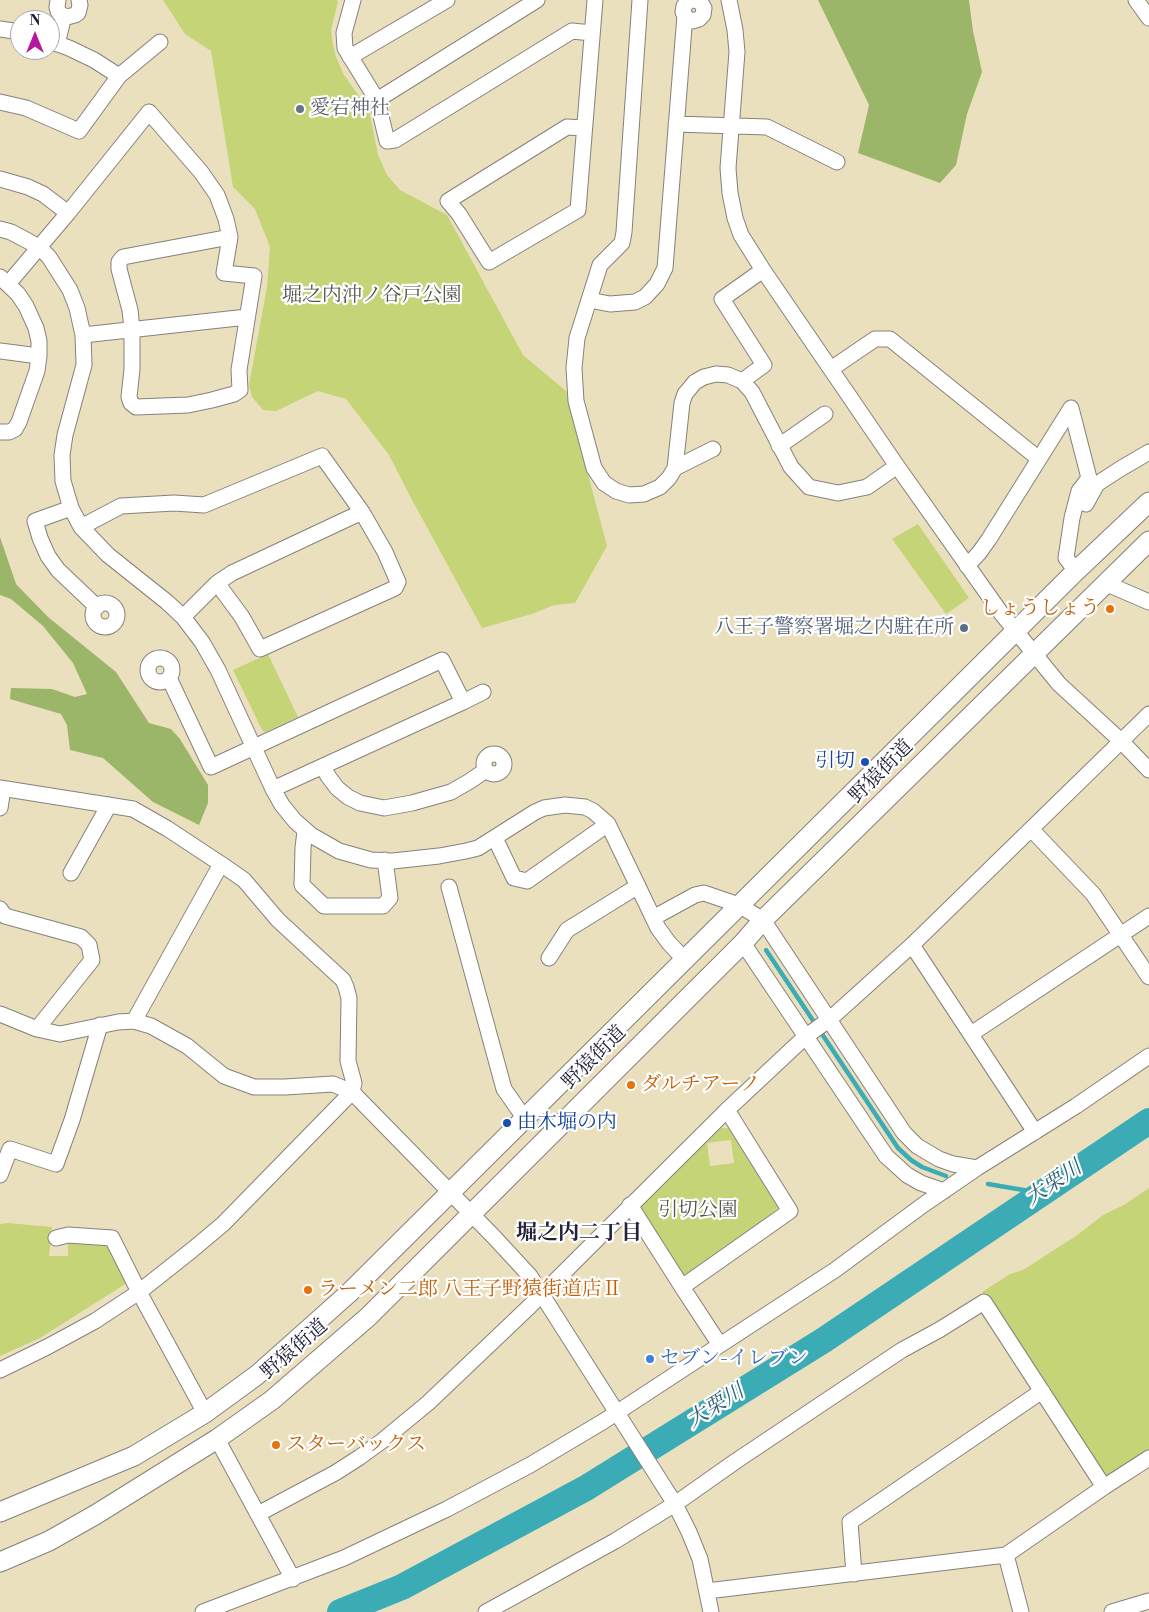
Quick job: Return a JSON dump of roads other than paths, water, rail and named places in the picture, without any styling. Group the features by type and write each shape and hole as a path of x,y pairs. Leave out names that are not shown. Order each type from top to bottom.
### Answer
{"main road":[{"name":"野猿街道","path":"0,1512 134,1456 205,1413 257,1375 342,1300 1015,631 1149,502"},
{"name":"野猿街道","path":"0,1562 49,1541 95,1516 217,1439 272,1400 368,1316 743,943 763,920 1149,541"}],"street":[{"path":"58,0 56,7 60,14 71,17 78,13 79,0"},
{"path":"350,57 447,0"},
{"path":"377,100 537,0"},
{"path":"584,128 567,127 448,201 459,214 489,262 578,210 595,0"},
{"path":"640,0 624,232 622,243 600,265 577,338 574,368 576,401 594,468 604,483 616,491 630,495 644,494 660,487 675,468 682,403 685,394 695,382 710,375 728,375 742,381 752,392 791,467 809,487 838,493 866,487 897,466"},
{"path":"589,300 610,304 635,302 645,297 658,284 666,268 685,15 692,21 699,20 703,15 704,8 701,3 695,0"},
{"path":"729,0 732,9 737,52 728,168 730,194 741,235 897,466 1015,631 1060,684 1149,770"},
{"path":"1136,0 1149,18"},
{"path":"351,1 344,33 346,48 377,100 387,141 395,140 572,31 592,33"},
{"path":"60,26 64,16"},
{"path":"0,102 26,108 80,131 120,76 160,42"},
{"path":"60,45 94,60 120,76"},
{"path":"0,432 9,432 15,429 19,422 39,356 39,341 36,328 26,306 4,280 40,248 149,112 201,172 217,195 230,236 224,273 254,276 239,370 240,390 234,394 188,405 136,407 131,403 129,397 132,369 132,329 130,310 119,269 119,262 123,257 230,236"},
{"path":"676,124 767,127 837,162"},
{"path":"0,179 28,187 43,194 68,213"},
{"path":"0,229 11,232 40,248 49,257 70,290 77,308 83,335 84,365 65,435 62,455 63,481 71,508 81,527 108,555 167,602 183,617 202,642 211,656 273,789 282,805 295,821 305,830 339,851 370,860 385,860 439,856 478,848 536,812 552,806 585,807 593,810 608,824 658,928 685,960"},
{"path":"742,381 764,365 722,299 763,270"},
{"path":"83,335 246,317"},
{"path":"831,369 875,339 890,339 1039,458"},
{"path":"0,351 39,356"},
{"path":"967,566 989,538 1071,408 1089,478 1079,491 1072,518 1066,558 1076,571"},
{"path":"779,446 825,414"},
{"path":"675,468 713,449"},
{"path":"1086,504 1097,484 1120,468 1149,452"},
{"path":"81,527 121,506 174,503 204,505 322,456 362,512 385,552 398,582 395,588 260,649 242,617 217,582"},
{"path":"71,508 35,521 48,556 58,570 97,607"},
{"path":"183,617 217,582 232,573 362,512"},
{"path":"1105,583 1149,602"},
{"path":"169,678 211,768 442,660 463,702"},
{"path":"273,789 483,692"},
{"path":"258,1514 335,1473 382,1442 450,1384 727,1110 805,1037 830,1019 912,946 1149,714"},
{"path":"324,767 337,788 348,797 360,803 384,808 425,800 451,792 486,770"},
{"path":"0,808 2,789 133,809 168,829 244,880 278,920 343,980 349,998 348,1061 354,1083 352,1092 223,1224 192,1250 138,1292 95,1321 0,1370"},
{"path":"71,873 109,805"},
{"path":"495,838 514,878 527,881 608,824"},
{"path":"1032,829 1093,894 1149,977"},
{"path":"305,830 302,848 302,884 324,906 382,906 390,898 385,860"},
{"path":"134,1021 220,864"},
{"path":"549,958 567,930 638,886"},
{"path":"449,887 504,1089 525,1120"},
{"path":"653,918 695,895 704,893 739,906 763,920 904,1133 917,1146 939,1159 953,1164 977,1168"},
{"path":"0,908 5,916 81,937 89,946 92,960 37,1029"},
{"path":"971,1034 1149,916"},
{"path":"743,943 886,1156 907,1175 921,1183 944,1191"},
{"path":"912,946 1035,1132"},
{"path":"0,1014 37,1029 60,1034 118,1022 134,1021 151,1026 187,1046 224,1076 254,1087 333,1084 352,1092 516,1259 542,1293 675,1504 700,1559 711,1612"},
{"path":"0,1175 10,1149 56,1164 72,1120 100,1026"},
{"path":"203,1612 344,1558 447,1509 621,1418 720,1345 835,1270 977,1168 1149,1056"},
{"path":"682,1288 790,1211 727,1110"},
{"path":"630,1205 720,1345"},
{"path":"56,1238 68,1235 112,1238 138,1292 205,1413"},
{"path":"486,1612 615,1541 675,1504 902,1350 984,1302 1104,1487"},
{"path":"854,1574 850,1522 1042,1391"},
{"path":"217,1439 293,1579"},
{"path":"707,1591 1006,1556 1104,1487 1149,1458"},
{"path":"1006,1556 1021,1612"},
{"path":"1112,1612 1149,1601"}],"waterway":[{"path":"766,950 898,1148 922,1167 946,1176"},
{"name":"大栗川","path":"340,1612 402,1587 586,1488 824,1340 1149,1121"},
{"path":"988,1184 1041,1193"}],"place":[{"name":"愛宕神社","path":"300,109"},
{"name":"しょうしょう","path":"1110,609"},
{"name":"八王子警察署堀之内駐在所","path":"964,628"},
{"name":"引切","path":"865,762"},
{"name":"ダルチアーノ","path":"631,1085"},
{"name":"由木堀の内","path":"507,1123"},
{"name":"ラーメン二郎 八王子野猿街道店Ⅱ","path":"308,1290"},
{"name":"セブン-イレブン","path":"650,1359"},
{"name":"スターバックス","path":"276,1445"}],"district":[{"name":"堀之内二丁目","path":"579,1234"}],"park label":[{"name":"堀之内沖ノ谷戸公園","path":"372,296"},
{"name":"引切公園","path":"698,1211"}]}
